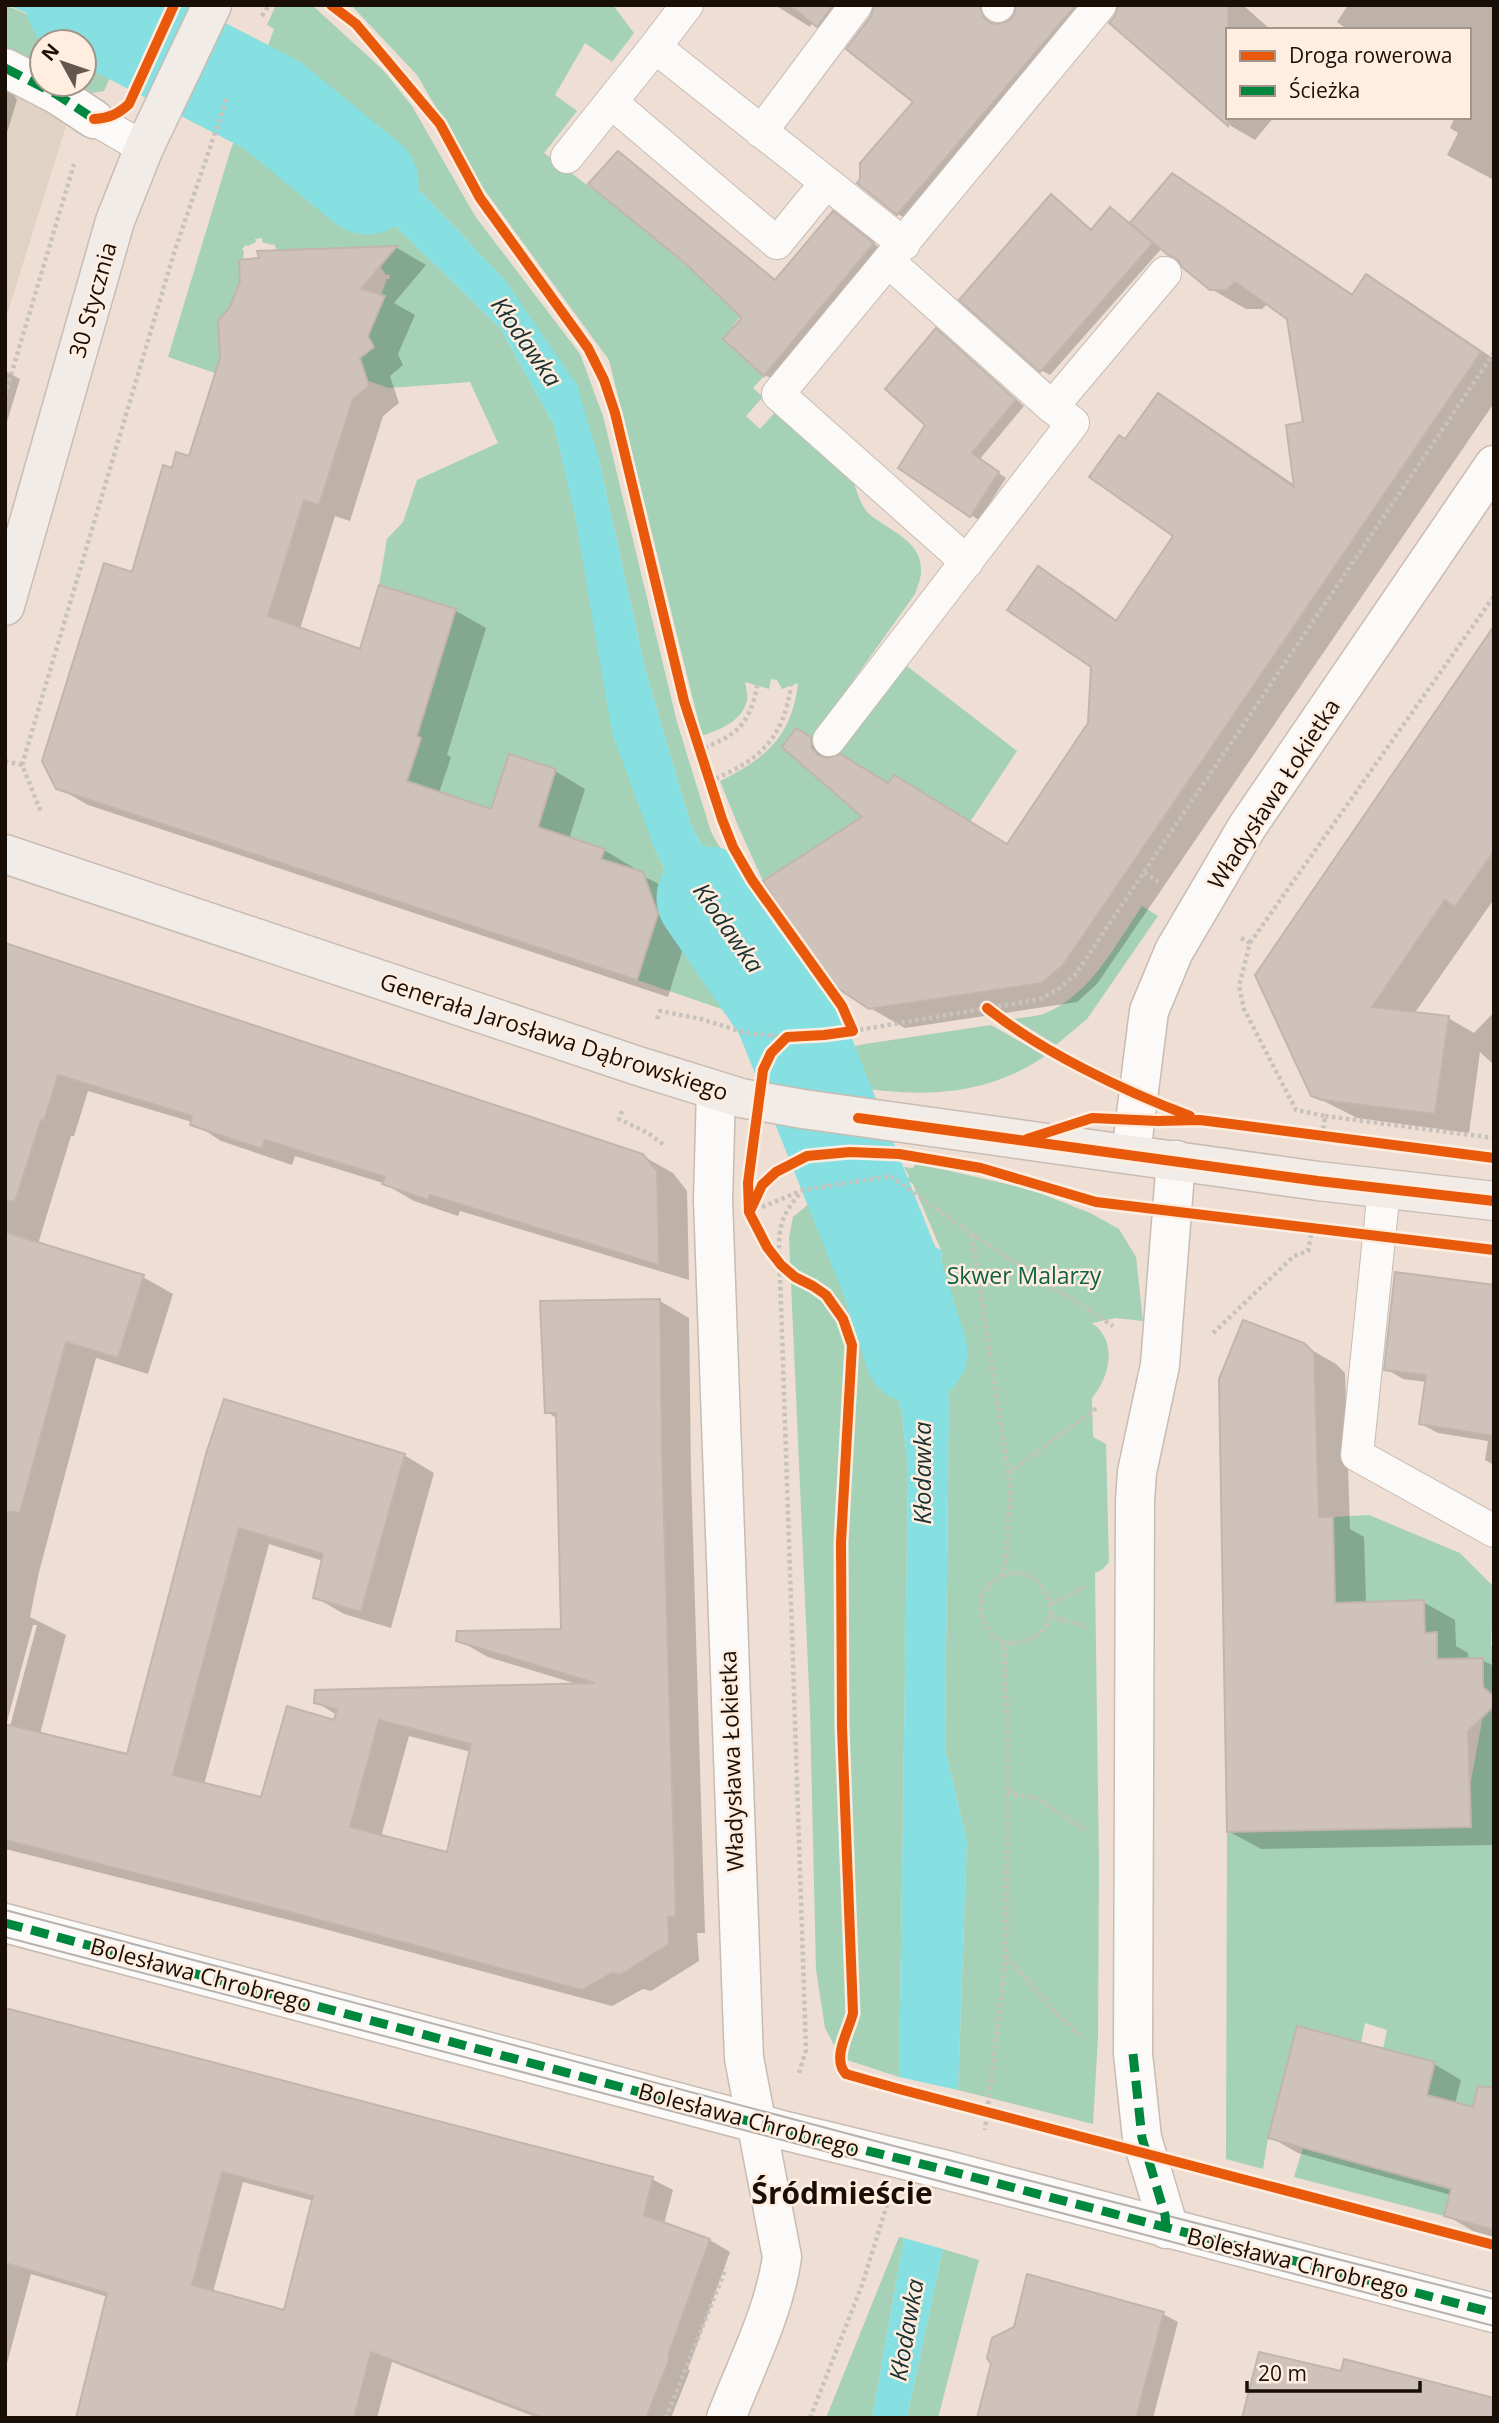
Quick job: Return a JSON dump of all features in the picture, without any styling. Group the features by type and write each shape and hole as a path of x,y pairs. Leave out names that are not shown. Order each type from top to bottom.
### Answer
{"main road":[{"name":"30 Stycznia","path":"5,606 115,221 151,133 212,5"},
{"name":"Generała Jarosława Dąbrowskiego","path":"5,854 739,1096 858,1118 1384,1189 1494,1201"}],"street":[{"path":"5,68 56,94 93,118"},
{"name":"Władysława Łokietka","path":"1131,1154 1149,1011 1174,951 1247,827 1494,465"},
{"name":"Władysława Łokietka","path":"726,2418 767,2312 782,2257 744,2058 743,2033 714,1214 739,1096"},
{"path":"1166,2229 1165,2215 1142,2137 1133,2054 1135,1502 1137,1472 1160,1365 1176,1160"},
{"name":"Bolesława Chrobrego","path":"5,1923 756,2123 1494,2313"}],"lane":[{"path":"567,157 687,5"},
{"path":"761,132 856,5"},
{"path":"967,562 778,394 1100,5"},
{"path":"655,47 826,183 1052,407 1073,423 829,740"},
{"path":"611,102 777,243 826,183"},
{"path":"93,118 151,133"},
{"path":"1052,407 1165,273"},
{"path":"1384,1189 1357,1455 1494,1531"}],"path":[{"path":"261,17 269,5"},
{"path":"22,765 174,253 230,90"},
{"path":"5,395 80,145 93,118"},
{"path":"1144,873 1494,354"},
{"path":"1250,943 1494,596"},
{"path":"709,781 743,766 765,747 782,723 791,685"},
{"path":"698,750 732,736 746,721 754,704 757,686"},
{"path":"653,1029 660,1011 702,1019 746,1032 787,1037"},
{"path":"852,1031 991,1012"},
{"path":"739,1096 763,1070 771,1053 787,1037"},
{"path":"1325,1116 1494,1138"},
{"path":"1309,1135 1336,1139"},
{"path":"806,2050 780,1224 803,1190 890,1176"},
{"path":"749,1212 758,1194"},
{"path":"1301,1226 1378,1236"},
{"path":"972,1234 1010,1485 1006,1563 1001,1576"},
{"path":"767,1247 795,1278"},
{"path":"1009,1474 1101,1405"},
{"path":"1019,1573 1035,1578 1051,1603 1051,1616 1037,1637 1023,1643 1004,1643 993,1637 982,1620 981,1597 988,1586 1001,1576 1019,1573"},
{"path":"979,2179 982,2110 1006,1956 1008,1744 1004,1643"},
{"path":"1007,1793 1039,1799 1093,1835"},
{"path":"1006,1956 1051,2008 1091,2046"},
{"path":"982,2110 1000,2115"},
{"path":"810,2418 862,2286 898,2171 898,2159"}],"shaded area":[{"path":"5,84 33,99 66,126 5,321"}],"green space":[{"path":"5,5 59,28 28,28 28,64 5,51"},
{"path":"276,5 312,5 383,70 412,106 475,216 580,354 603,416 677,722 711,832 757,913 835,1019 811,1017 741,916 691,825 646,672 599,460 504,279 381,150 264,57 274,29 267,25"},
{"path":"351,5 613,5 634,33 612,62 585,43 555,95 577,111 544,153 610,202 743,313 723,339 764,376 753,388 763,397 746,416 760,429 778,409 854,483 861,503 868,513 902,537 916,552 921,572 915,594 815,734 903,663 1017,751 970,822 894,775 888,783 866,771 846,804 866,821 763,881 720,781 750,764 774,744 790,718 798,683 782,689 777,680 771,679 769,689 745,682 747,700 741,714 729,724 702,736 609,360 483,188 417,75"},
{"path":"98,44 121,54 104,91 98,92"},
{"path":"247,104 355,187 501,329 554,426 655,850 739,1015 637,980 658,914 643,872 601,859 604,849 559,834 530,835 555,769 509,754 487,820 445,793 423,786 408,793 392,780 411,770 421,738 383,725 278,732 311,631 362,651 364,636 441,659 456,609 379,585 387,539 403,522 417,480 498,443 470,382 389,388 368,381 365,372 358,368 362,356 374,347 368,336 385,297 381,295 387,279 390,279 389,274 386,275 380,266 280,257 274,244 262,242 262,238 255,239 256,242 242,249 243,259 239,260 239,266 247,275 215,373 168,357"},
{"path":"1142,906 1158,916 1087,1019 1056,1045 1014,1019 1046,1013 1077,993 1101,967"},
{"path":"991,1025 1045,1056 1013,1074 980,1086 947,1091 913,1093 878,1090 774,1073 787,1059 797,1054 825,1053 865,1044"},
{"name":"Skwer Malarzy","path":"916,1163 1032,1190 1090,1213 1119,1229 1136,1257 1143,1321 1116,1318 1092,1323 1106,1339 1108,1349 1107,1370 1092,1398 1093,1437 1106,1444 1109,1562 1095,1573 1099,1865 1098,2037 1093,2124 958,2090 967,1841 945,1749 949,1403 941,1250 913,1184 907,1180 909,1176 904,1167 913,1168"},
{"path":"810,1203 843,1204 843,1219 867,1278 886,1346 902,1415 908,1471 899,2077 841,2058 825,2028 816,1970 810,1712 789,1238 793,1217"},
{"path":"1369,1515 1460,1553 1494,1587 1491,1645 1494,1646 1494,2112 1473,2107 1444,2216 1294,2177 1303,2148 1406,2176 1435,2063 1383,2049 1387,2030 1365,2023 1361,2043 1297,2027 1268,2138 1263,2169 1226,2159 1227,1832 1471,1827 1470,1786 1483,1716 1483,1658 1437,1659 1437,1633 1425,1633 1423,1600 1357,1602 1346,1618 1335,1623 1333,1517"},
{"path":"899,2237 904,2238 872,2418 826,2418"},
{"path":"943,2249 979,2260 938,2418 907,2418"}],"water":[{"path":"8,5 143,7 121,54 98,44 98,28 61,28"},
{"path":"271,61 381,150 504,279 577,385 599,460 646,672 691,825 741,916 811,1017 739,1015 655,850 612,733 575,516 554,426 501,329 355,187 250,107"},
{"path":"843,1204 941,1250 949,1403 945,1749 967,1841 958,2090 899,2077 908,1471 902,1415 886,1346 867,1278 843,1219"},
{"path":"904,2238 943,2249 907,2418 872,2418"}],"building":[{"path":"789,5 833,5 817,27"},
{"path":"874,5 980,5 983,16 989,22 997,24 1008,21 1014,15 1016,5 1076,5 897,215 857,183 860,179 860,163 913,102 846,49 871,16"},
{"path":"1118,5 1228,5 1228,126 1109,23 1115,16"},
{"path":"618,151 775,280 833,211 874,243 764,376 723,339 741,319 740,316 686,264 588,184"},
{"path":"1172,173 1352,295 1366,274 1481,352 1063,965 1042,983 869,1009 830,983 763,881 862,817 782,747 796,728 811,737 812,748 818,755 827,758 840,754 888,783 894,775 1007,844 1088,723 1091,667 1007,610 1038,566 1116,621 1173,536 1089,477 1119,435 1125,439 1158,393 1294,487 1286,425 1303,422 1287,319 1235,282 1227,290 1210,290 1182,267 1177,259 1168,255 1130,223"},
{"path":"1051,194 1091,230 1110,207 1153,243 1040,372 959,300"},
{"path":"397,246 361,289 385,296 368,336 374,347 360,358 369,386 353,399 319,505 304,500 268,616 360,649 379,585 456,609 417,736 421,738 407,781 491,809 509,754 556,769 538,827 605,849 601,859 643,872 658,914 637,980 56,789 42,761 104,563 132,572 163,465 172,468 176,452 189,456 220,358 218,321 230,307 240,281 239,260 259,258 257,251"},
{"path":"936,328 1016,400 972,453 999,472 970,517 898,468 925,425 885,389"},
{"path":"1494,626 1494,851 1455,907 1445,900 1372,1007 1449,1016 1435,1114 1322,1100 1311,1096 1255,975"},
{"path":"5,943 643,1154 657,1172 659,1265 430,1195 428,1200 382,1184 385,1177 265,1140 262,1149 190,1125 192,1116 58,1075 15,1202 5,1200"},
{"path":"5,1232 144,1275 118,1358 66,1342 20,1513 5,1511"},
{"path":"1395,1272 1494,1285 1494,1436 1419,1424 1426,1375 1384,1370"},
{"path":"660,1299 676,1917 668,1917 669,1944 620,1975 612,1973 582,1990 5,1840 5,1724 127,1754 206,1454 224,1399 405,1454 361,1612 313,1598 323,1554 239,1528 173,1775 261,1797 287,1706 334,1720 337,1709 314,1703 315,1690 595,1683 456,1641 457,1631 561,1629 556,1413 545,1413 540,1301","holes":["379,1720 471,1744 447,1852 350,1827"]},
{"path":"1243,1320 1304,1343 1314,1353 1319,1517 1333,1517 1335,1603 1424,1600 1425,1633 1437,1632 1437,1659 1483,1658 1483,1687 1494,1696 1494,1706 1468,1731 1471,1827 1227,1832 1219,1379"},
{"path":"5,2008 653,2177 644,2215 710,2239 646,2418 544,2418 371,2352 354,2418 76,2418 107,2293 5,2263","holes":["222,2172 313,2196 284,2310 192,2285"]},
{"path":"1297,2026 1435,2062 1427,2095 1473,2107 1478,2086 1494,2088 1494,2230 1444,2216 1451,2189 1268,2138"},
{"path":"1027,2274 1164,2312 1136,2418 977,2418 991,2364 987,2358 992,2338 1014,2327"},
{"path":"1259,2352 1341,2371 1344,2359 1494,2398 1494,2418 1242,2418"}],"waterway":[{"name":"Kłodawka","path":"78,5 272,105 367,183"},
{"name":"Kłodawka","path":"708,898 785,1010 893,1280 916,1352"}],"tram line":[{"path":"5,1910 898,2147 1494,2299"},
{"path":"5,1937 1494,2326"}],"marked path":[{"path":"5,68 56,94 94,119"},
{"path":"5,1923 782,2130 1494,2313"},
{"path":"1133,2054 1142,2138 1165,2215 1166,2229"}],"cycle path":[{"path":"94,119 113,115 129,104 174,5"},
{"path":"331,5 356,24 440,124 480,198 588,348 604,380 615,413 684,701 722,819 733,847 752,880 842,1006 853,1031 787,1037 771,1053 763,1070 748,1183 749,1212 767,1247 795,1277 826,1295 843,1319 852,1345 841,1542 842,1727 853,2013 842,2044 842,2068 846,2074 899,2089 1494,2245"},
{"path":"987,1008 1033,1040 1084,1069 1190,1116"},
{"path":"858,1118 1318,1181 1494,1201"},
{"path":"1027,1139 1092,1118 1200,1120 1494,1158"},
{"path":"751,1209 762,1185 776,1172 807,1156 850,1152 899,1154 981,1168 1096,1202 1494,1250"}],"district":[{"name":"Śródmieście","path":"842,2194"}]}
